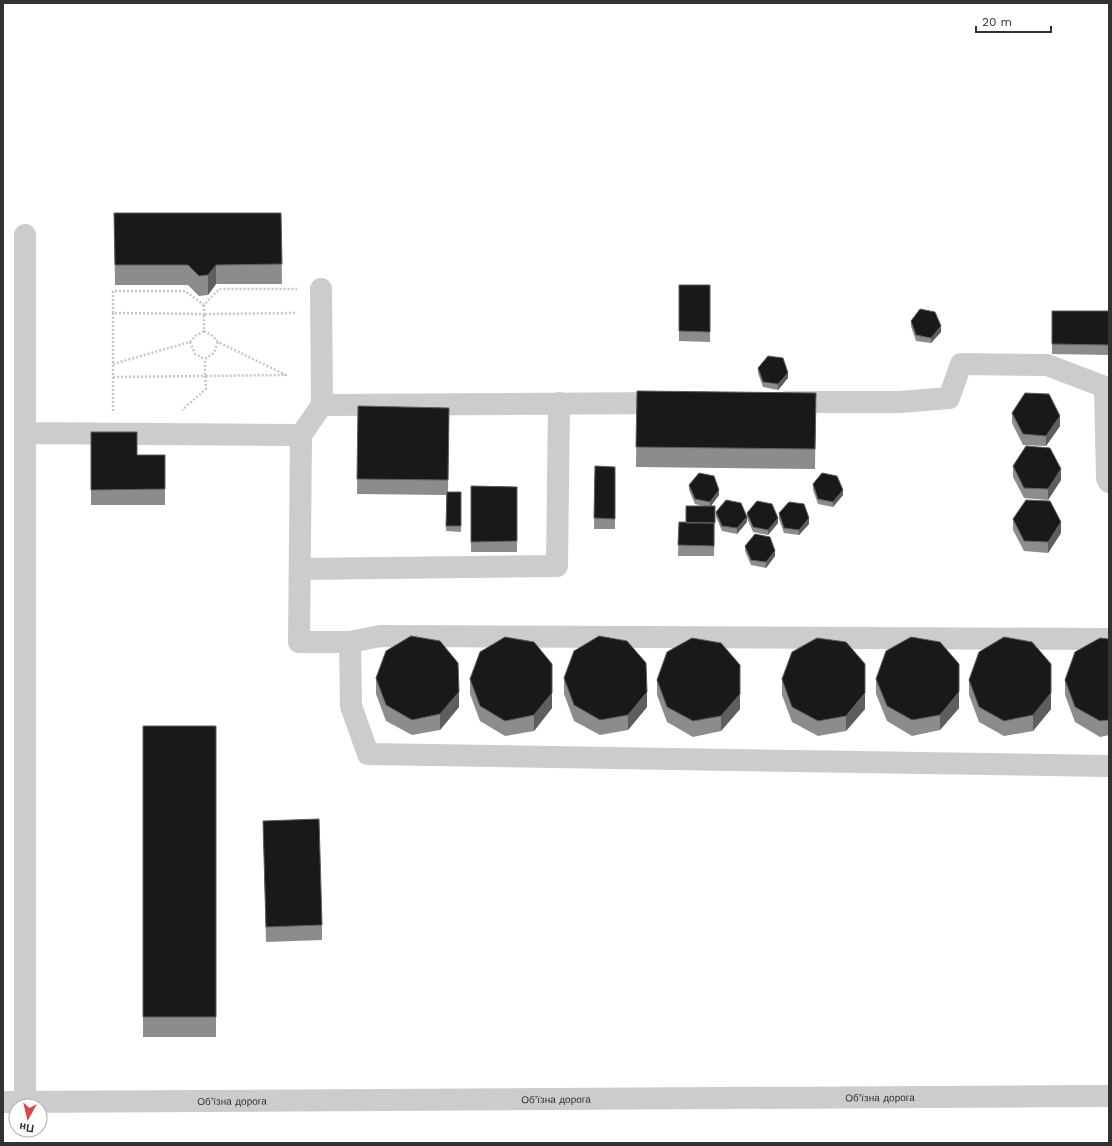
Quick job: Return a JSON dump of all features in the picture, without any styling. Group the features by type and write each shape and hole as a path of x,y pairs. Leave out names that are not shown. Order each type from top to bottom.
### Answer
{"street":[{"path":"25,235 25,1098"},
{"path":"321,289 322,405 301,435 299,642 350,642 380,636 1109,639"},
{"path":"765,402 900,402 949,398 961,364 1046,365 1107,387 1107,478 1109,482"},
{"path":"300,569 557,566 559,403"},
{"path":"322,405 686,403"},
{"path":"25,433 301,435"},
{"path":"350,642 350,706 368,754 1109,766"},
{"name":"Об’їзна дорога","path":"48,1102 1109,1096"}],"path":[{"path":"204,331 204,305 219,289 321,289"},
{"path":"112,417 113,291 185,291 204,305"},
{"path":"113,313 322,313"},
{"path":"113,364 190,342 204,331"},
{"path":"113,376 286,375 218,342 213,336 204,331"},
{"path":"190,342 195,354 205,359"},
{"path":"205,359 214,353 218,342"},
{"path":"178,414 206,389 205,359"}],"building":[{"path":"114,213 281,213 282,264 216,265 208,275 199,276 188,265 115,265"},
{"path":"679,285 710,285 710,332 679,331"},
{"path":"920,309 935,312 941,326 931,338 916,335 911,321"},
{"path":"1052,311 1109,311 1109,345 1052,344"},
{"path":"768,356 783,358 788,373 778,384 763,382 758,368"},
{"path":"637,391 816,393 815,449 636,447"},
{"path":"1025,393 1049,394 1060,416 1046,436 1023,434 1012,413"},
{"path":"358,406 449,408 448,480 357,479"},
{"path":"91,432 137,432 137,455 165,455 165,489 91,490"},
{"path":"1026,446 1050,448 1061,469 1048,489 1024,488 1013,466"},
{"path":"595,466 615,467 615,519 594,518"},
{"path":"699,473 714,476 719,490 710,502 695,499 689,485"},
{"path":"822,473 837,476 843,490 833,502 818,499 813,484"},
{"path":"471,486 517,487 517,541 471,542"},
{"path":"447,492 461,492 461,526 446,526"},
{"path":"726,500 741,503 747,517 737,528 722,526 716,512"},
{"path":"1026,500 1050,501 1061,522 1048,542 1024,541 1013,519"},
{"path":"757,501 772,504 778,518 768,530 753,527 747,513"},
{"path":"789,502 804,504 809,518 799,530 784,528 779,513"},
{"path":"686,506 715,506 715,523 686,523"},
{"path":"679,522 714,523 714,546 678,545"},
{"path":"755,534 770,537 775,551 766,562 751,560 745,546"},
{"path":"411,636 440,641 458,663 459,692 440,714 412,720 386,705 376,678 386,651"},
{"path":"599,636 627,641 646,663 647,692 628,715 600,720 574,705 564,678 574,651"},
{"path":"505,637 534,642 552,664 552,693 534,715 505,721 480,706 470,679 480,652"},
{"path":"911,637 940,642 959,664 959,692 940,715 912,720 887,706 876,679 886,651"},
{"path":"1004,637 1032,642 1051,664 1051,693 1033,715 1004,721 979,707 969,680 979,652"},
{"path":"692,638 721,643 740,665 740,694 721,716 693,721 667,707 657,680 667,652"},
{"path":"817,638 846,642 865,664 865,693 846,716 818,721 792,707 782,679 792,652"},
{"path":"1100,638 1109,639 1109,720 1100,721 1075,707 1065,680 1075,652"},
{"path":"143,726 216,726 216,1017 143,1017"},
{"path":"319,819 322,925 266,927 263,821"}]}
